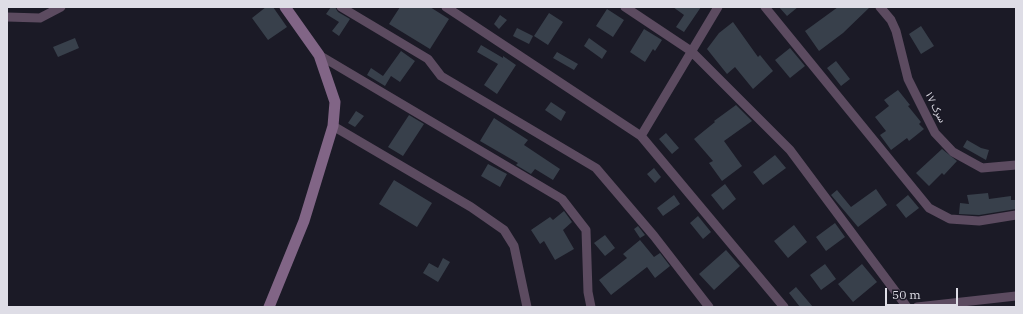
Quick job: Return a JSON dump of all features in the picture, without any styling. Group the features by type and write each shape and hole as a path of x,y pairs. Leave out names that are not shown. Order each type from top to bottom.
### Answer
{"main road":[{"path":"269,307 304,221 333,126 335,102 319,55 289,9"}],"street":[{"path":"7,17 40,18 61,7"},
{"path":"341,7 428,59 441,76 596,168 654,236 709,307"},
{"path":"446,7 640,136 784,307"},
{"path":"626,7 691,51 790,150 907,307"},
{"path":"640,136 718,7"},
{"path":"765,7 929,208 950,219 979,221 1016,215"},
{"name":"سرک ۱۷","path":"880,7 892,20 908,79 935,133 953,152 982,168 1016,165"},
{"path":"319,55 562,199 586,230 588,292 591,307"},
{"path":"333,126 471,207 504,230 514,246 527,307"},
{"path":"917,307 1016,296"}],"building":[{"path":"266,7 273,7 287,27 268,40 252,18"},
{"path":"331,7 335,7 338,12 350,19 339,36 332,31 339,22 326,14"},
{"path":"400,7 430,7 449,19 430,49 389,24"},
{"path":"673,7 701,7 684,32 676,27 684,15"},
{"path":"779,7 798,7 787,16"},
{"path":"838,7 870,7 843,33 819,51 805,31"},
{"path":"607,9 624,20 613,37 596,26"},
{"path":"549,13 563,22 548,45 534,36"},
{"path":"500,15 507,20 499,29 494,24"},
{"path":"733,22 758,57 760,55 773,71 753,89 735,67 727,74 707,49 719,33"},
{"path":"921,26 934,46 921,54 909,34"},
{"path":"517,28 533,36 529,44 513,36"},
{"path":"644,29 662,40 655,51 653,49 645,62 630,52"},
{"path":"75,38 79,48 58,57 53,47"},
{"path":"589,38 607,51 602,59 584,46"},
{"path":"481,45 503,58 503,56 516,65 497,94 484,85 498,64 477,52"},
{"path":"790,48 805,66 790,78 775,60"},
{"path":"401,51 415,61 400,82 391,76 385,86 367,75 371,68 383,76"},
{"path":"557,52 578,64 574,70 553,58"},
{"path":"836,61 850,79 841,86 827,68"},
{"path":"898,90 910,105 908,106 921,122 919,124 924,129 909,141 907,138 891,150 880,135 886,131 875,117 889,106 884,100"},
{"path":"551,102 566,112 561,121 545,110"},
{"path":"736,105 752,121 724,141 742,166 722,181 709,163 713,161 694,139 715,122 714,121"},
{"path":"356,111 364,116 355,127 348,123"},
{"path":"409,115 424,124 403,156 388,147"},
{"path":"494,118 528,140 524,145 560,169 553,180 535,169 531,174 516,165 518,163 480,141"},
{"path":"666,133 679,148 672,154 659,139"},
{"path":"967,140 981,148 989,150 986,160 963,147"},
{"path":"942,149 957,161 944,175 942,173 929,186 916,173"},
{"path":"775,155 786,168 763,185 753,172"},
{"path":"488,164 507,174 500,187 481,176"},
{"path":"654,168 661,177 655,183 647,174"},
{"path":"394,180 432,203 417,227 379,204"},
{"path":"725,184 736,199 723,210 711,195"},
{"path":"876,189 887,205 858,227 831,195 837,190 851,207"},
{"path":"988,193 989,199 1011,196 1011,200 1016,200 1016,209 979,215 959,214 960,203 969,204 967,195"},
{"path":"674,195 680,204 663,216 657,208"},
{"path":"908,195 919,208 906,218 896,205"},
{"path":"564,211 572,222 563,230 574,249 555,260 544,241 540,244 531,230 550,217 553,220"},
{"path":"698,216 711,232 703,239 690,223"},
{"path":"835,223 845,237 826,251 816,237"},
{"path":"794,225 807,242 788,258 774,241"},
{"path":"638,226 645,235 640,238 634,229"},
{"path":"605,235 615,248 605,256 594,243"},
{"path":"640,240 654,257 660,253 670,266 655,278 647,267 611,295 599,280 627,258 623,254"},
{"path":"726,250 740,266 714,290 699,274"},
{"path":"443,258 450,262 438,282 423,273 429,263 438,268"},
{"path":"825,264 836,279 821,290 810,275"},
{"path":"862,264 877,282 853,302 838,284"},
{"path":"796,287 813,307 800,307 789,293"}]}
